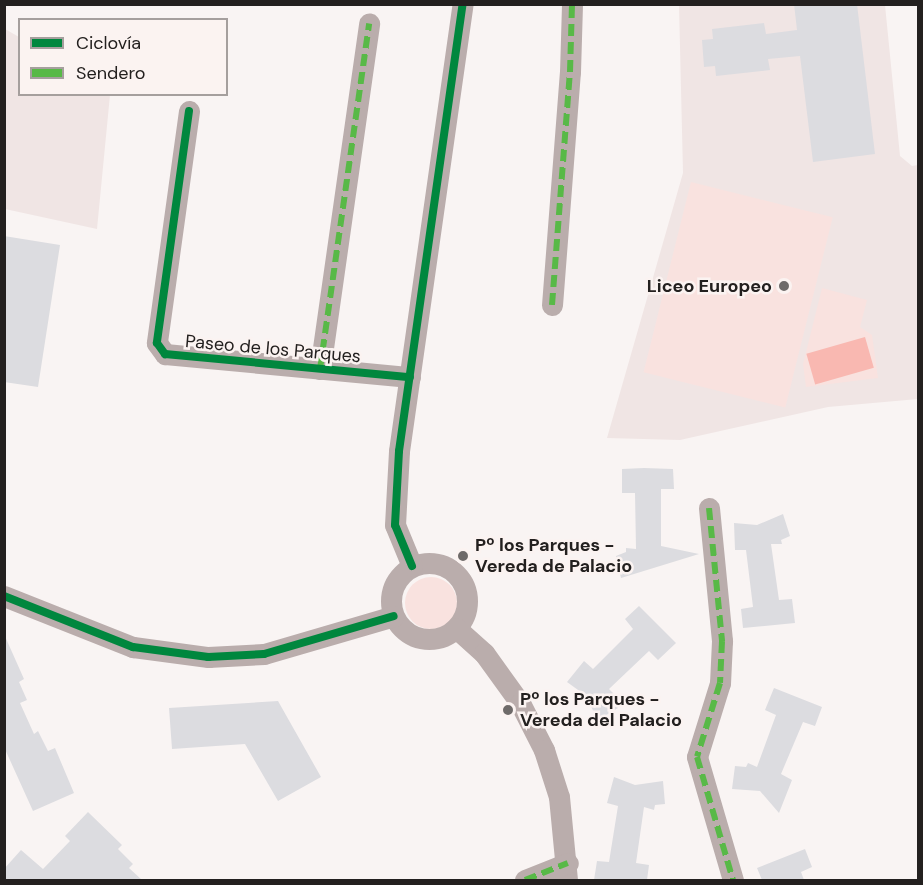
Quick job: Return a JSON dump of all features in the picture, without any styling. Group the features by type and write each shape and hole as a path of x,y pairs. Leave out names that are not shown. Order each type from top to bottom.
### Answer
{"street":[{"path":"412,566 395,525 399,451 463,4"},
{"path":"552,305 570,72 572,4"},
{"name":"Paseo de los Parques","path":"320,369 369,23"},
{"name":"Paseo de los Parques","path":"189,111 157,343 165,354 410,377"},
{"path":"709,508 722,641 720,683 697,757 733,880"},
{"path":"425,563 438,564 451,569 460,579 466,591 467,604 464,617 456,628 440,637 422,639 400,627 394,616 392,593 403,573 412,566 425,563"},
{"path":"4,596 133,647 208,657 264,654 394,616"},
{"path":"456,628 484,653 520,702 544,750 560,797 568,872 525,880"}],"shaded area":[{"name":"Liceo Europeo","path":"679,5 885,5 900,156 912,166 918,165 918,399 828,407 680,440 607,438 683,173"},
{"path":"5,29 18,36 18,96 110,96 97,229 5,209"},
{"path":"691,182 833,217 785,407 644,372"},
{"path":"822,288 867,300 860,327 872,335 878,378 806,387 803,364"},
{"path":"865,337 874,368 815,385 806,354"},
{"path":"426,577 436,577 450,584 457,603 450,622 436,629 426,629 416,625 409,618 405,608 405,598 409,588 416,581"}],"building":[{"path":"794,4 857,4 875,154 813,162 800,56 768,59 770,70 716,76 715,66 704,67 702,40 713,39 712,29 764,23 766,34 797,30"},
{"path":"4,236 60,245 38,387 4,382"},
{"path":"622,469 673,469 674,489 661,489 661,546 699,554 621,578 616,556 626,552 626,548 636,549 635,493 622,493"},
{"path":"783,514 790,536 781,540 782,544 771,544 779,600 792,599 795,623 743,628 741,609 753,607 746,550 735,550 734,523 757,525"},
{"path":"639,606 676,643 658,660 649,651 609,689 616,696 613,699 618,708 598,720 585,695 567,682 584,661 593,669 633,629 625,619"},
{"path":"4,634 24,679 19,682 27,700 20,703 34,734 38,731 48,751 55,748 74,793 33,811 4,747"},
{"path":"774,688 822,707 815,726 803,722 781,774 792,780 779,813 760,791 732,789 735,766 746,767 748,763 757,767 776,715 765,710"},
{"path":"278,701 321,777 278,801 245,744 172,749 169,708"},
{"path":"614,777 635,785 663,781 665,804 655,805 654,810 644,807 636,863 649,865 647,880 594,880 597,861 609,862 618,806 607,803"},
{"path":"88,812 122,845 118,849 133,864 129,868 142,880 4,880 4,869 21,850 43,869 70,841 65,836"},
{"path":"805,849 812,867 801,872 804,880 762,880 757,868"}],"marked path":[{"path":"552,305 570,72 572,4"},
{"path":"320,369 369,23"},
{"path":"709,508 722,641 720,683 697,757 733,880"},
{"path":"525,880 568,863"}],"cycle path":[{"path":"412,566 395,525 399,451 463,4"},
{"path":"189,111 157,343 165,354 410,377"},
{"path":"4,596 133,647 208,657 264,654 394,616"}],"place":[{"name":"Liceo Europeo","path":"784,286"},
{"name":"Pº los Parques - Vereda de Palacio","path":"463,556"},
{"name":"Pº los Parques - Vereda del Palacio","path":"508,710"}]}
